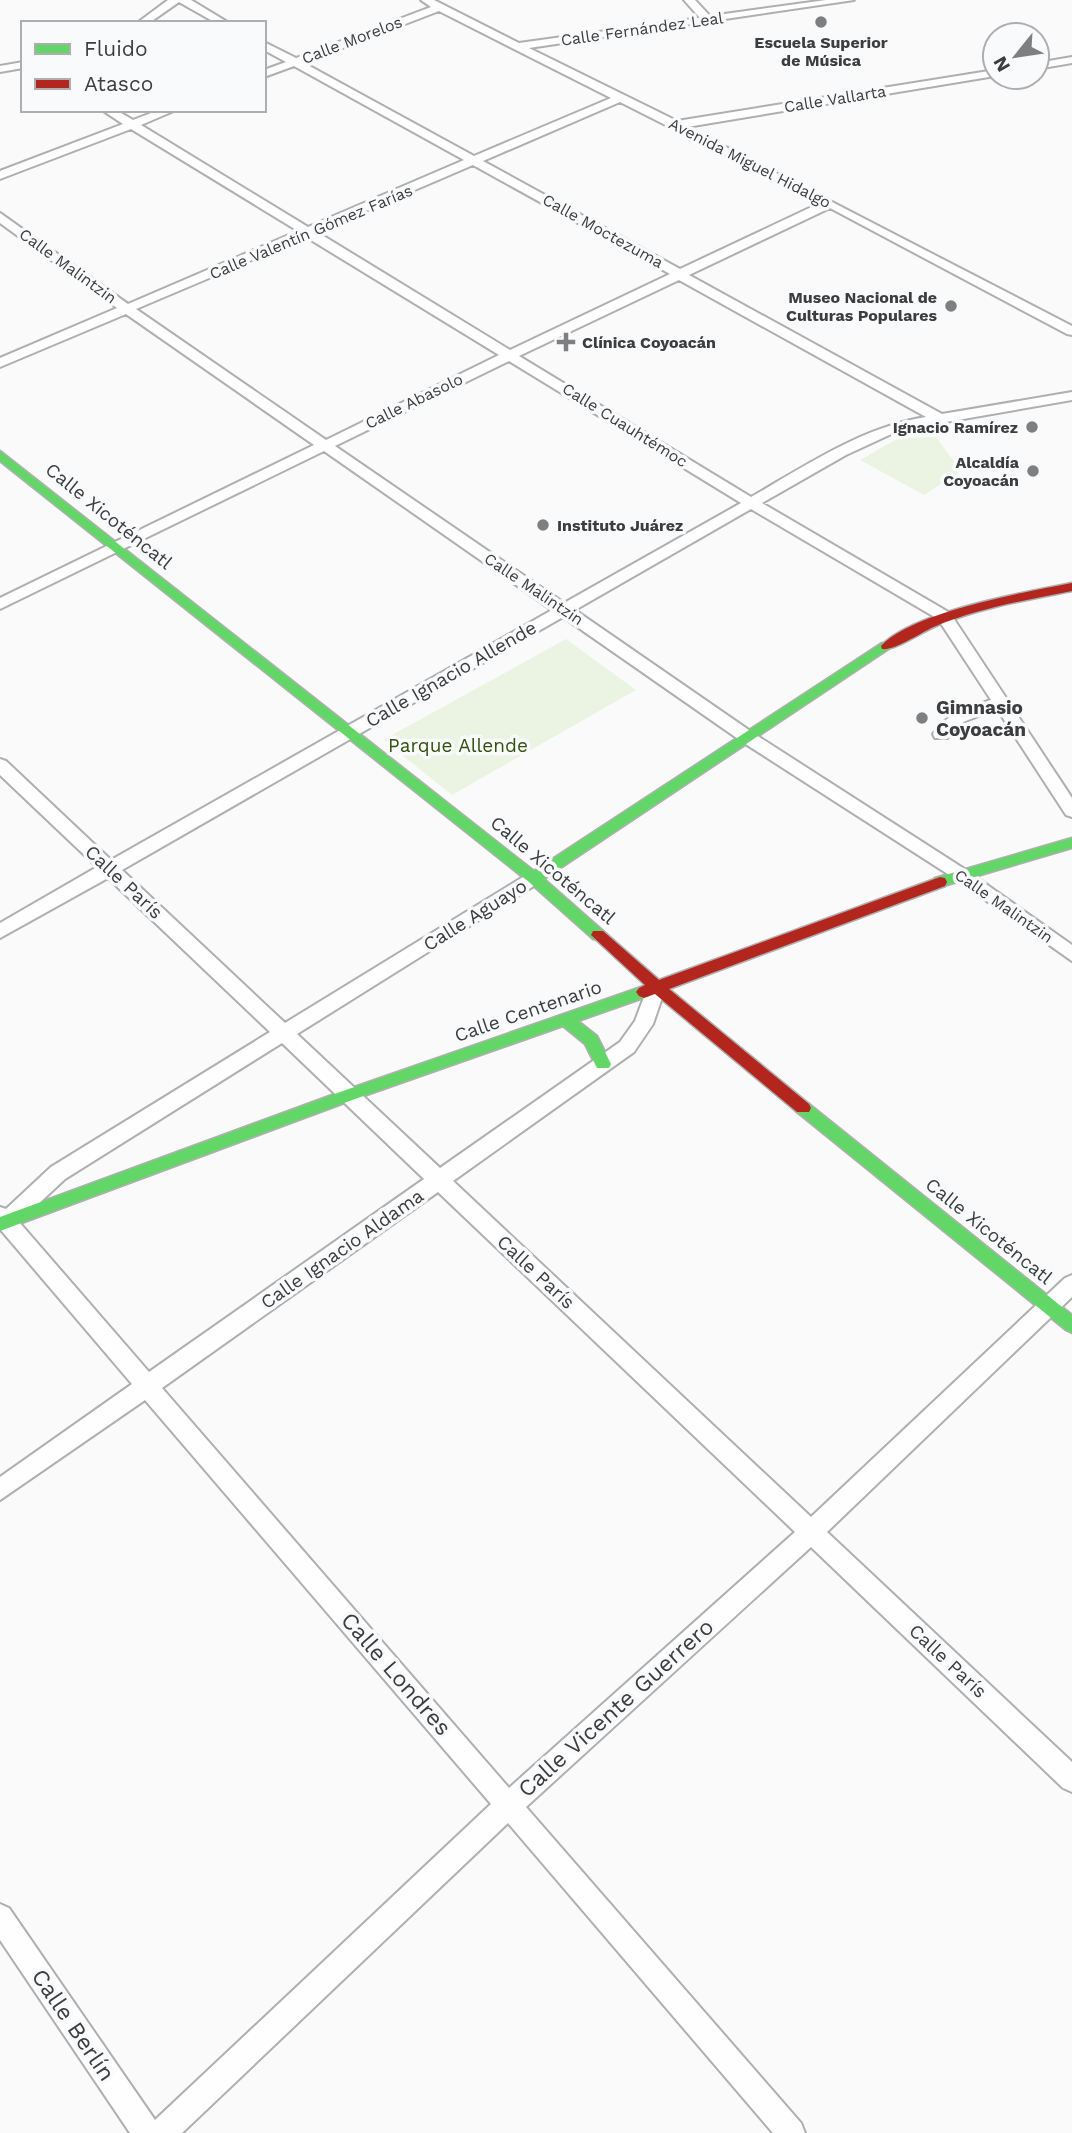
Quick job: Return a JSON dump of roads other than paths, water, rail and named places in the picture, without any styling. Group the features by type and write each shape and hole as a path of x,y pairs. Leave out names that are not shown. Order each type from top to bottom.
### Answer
{"street":[{"path":"145,21 175,0"},
{"path":"183,0 220,21"},
{"name":"Avenida Miguel Hidalgo","path":"426,0 830,203 1072,331"},
{"path":"689,0 708,20"},
{"name":"Calle Fernández Leal","path":"518,46 849,0"},
{"name":"Calle Morelos","path":"266,73 440,7"},
{"name":"Calle Moctezuma","path":"266,46 941,419"},
{"path":"1051,64 1072,60"},
{"path":"1,69 21,65"},
{"name":"Calle Vallarta","path":"676,125 981,75"},
{"name":"Calle Valentín Gómez Farías","path":"0,363 476,162 620,98"},
{"name":"Calle Cuauhtémoc","path":"111,112 751,503 944,617 1072,811"},
{"path":"0,175 165,112"},
{"name":"Calle Abasolo","path":"0,604 510,355 830,203"},
{"name":"Calle Malintzin","path":"0,217 127,309 750,738 960,874 1072,954"},
{"name":"Calle Ignacio Allende","path":"0,931 751,503 896,426 1072,396"},
{"name":"Calle Xicoténcatl","path":"0,455 534,878 716,1038 1072,1325"},
{"name":"Calle Aguayo","path":"2,1220 58,1173 534,878 904,635 968,608 1072,587"},
{"path":"942,734 957,718 1001,702"},
{"name":"Calle París","path":"0,765 1072,1779"},
{"name":"Calle Centenario","path":"2,1220 349,1095 567,1021 960,874 1072,843"},
{"name":"Calle Ignacio Aldama","path":"0,1490 144,1385 440,1181 627,1047 643,1024 657,986"},
{"path":"567,1021 591,1040 603,1064"},
{"name":"Calle Londres","path":"2,1220 510,1804 791,2133"},
{"name":"Calle Vicente Guerrero","path":"162,2133 510,1804 811,1532 1072,1284"},
{"name":"Calle Berlín","path":"0,1917 147,2133"}],"place":[{"name":"Escuela Superior de Música","path":"821,22"},
{"name":"Museo Nacional de Culturas Populares","path":"951,306"},
{"name":"Clínica Coyoacán","path":"566,342"},
{"name":"Ignacio Ramírez","path":"1032,427"},
{"name":"Alcaldía Coyoacán","path":"1033,471"},
{"name":"Instituto Juárez","path":"543,525"},
{"name":"Gimnasio Coyoacán","path":"922,718"}],"park label":[{"name":"Parque Allende","path":"458,745"}]}
